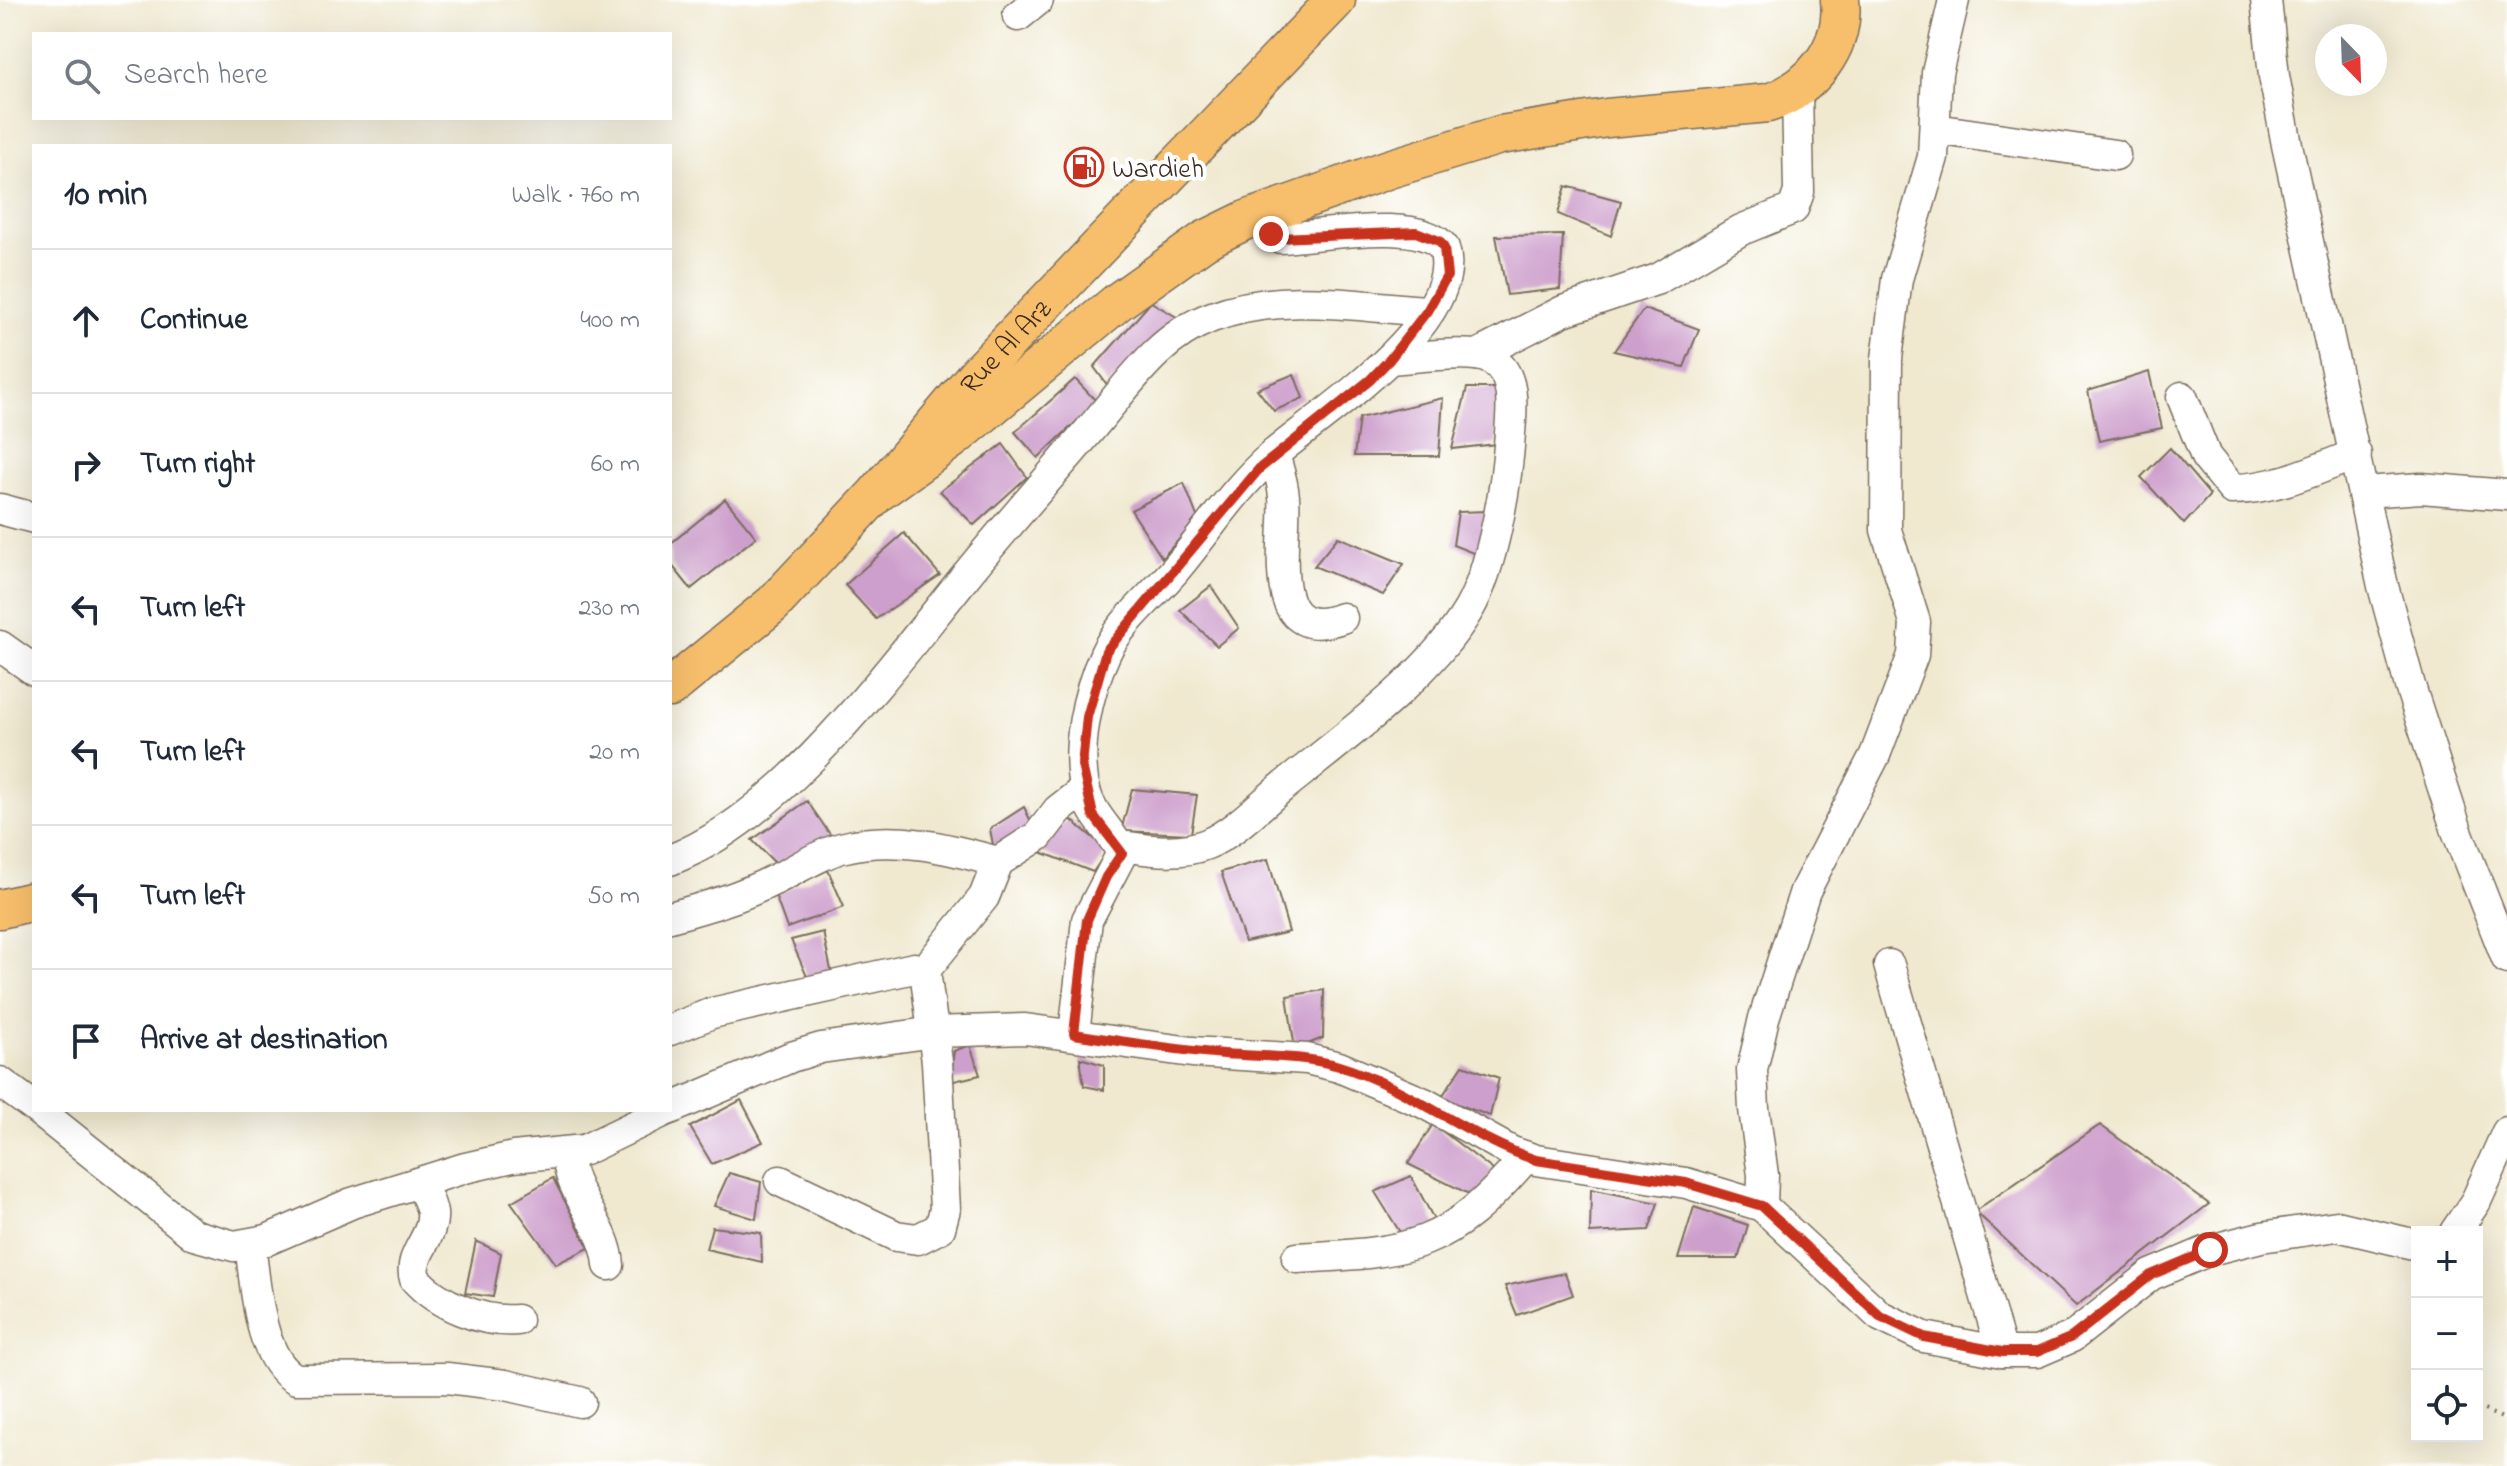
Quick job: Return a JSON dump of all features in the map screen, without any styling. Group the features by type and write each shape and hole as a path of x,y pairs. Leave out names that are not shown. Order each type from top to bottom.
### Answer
{"main road":[{"name":"Rue Al Arz","path":"672,686 773,604 877,493 977,374 1336,0"},
{"path":"877,493 904,477 955,437 1119,301 1205,240 1268,211 1500,135 1607,118 1768,103 1797,91 1823,66 1839,22 1840,0"},
{"path":"0,909 32,901"}],"street":[{"path":"1762,1206 1763,1175 1752,1070 1764,1018 1805,891 1875,755 1913,655 1915,622 1886,530 1885,403 1897,279 1933,157 1937,73 1954,0"},
{"path":"2266,0 2274,76 2287,145 2365,492 2383,586 2410,686 2457,831 2507,959"},
{"path":"1477,355 1563,311 1658,279 1741,230 1793,209 1799,199 1797,91"},
{"path":"1935,129 2115,155"},
{"path":"1122,853 1093,815 1085,789 1082,742 1106,651 1240,489 1274,454 1351,396 1390,359 1427,311 1447,276 1447,257 1439,241 1416,232 1280,238 1268,230 1268,211"},
{"path":"672,859 717,836 748,814 831,737 1058,464 1171,338 1212,317 1255,304 1336,304 1427,311"},
{"path":"1074,1034 1087,920 1106,877 1122,853 1129,847 1156,851 1193,849 1211,842 1389,699 1468,611 1483,581 1509,459 1512,405 1503,370 1489,357 1477,355 1390,359"},
{"path":"2182,397 2206,457 2232,489 2253,489 2285,482 2356,454"},
{"path":"1274,454 1284,499 1282,582 1285,596 1294,613 1303,618 1318,622 1342,618"},
{"path":"2365,492 2448,488 2507,495"},
{"path":"0,509 32,517"},
{"path":"0,646 32,669"},
{"path":"780,1181 896,1236 918,1239 940,1228 945,1209 934,1032 925,970 984,897 998,862 1038,836 1058,810 1085,789"},
{"path":"672,916 744,893 820,856 849,847 926,844 998,862"},
{"path":"1889,965 2002,1352"},
{"path":"672,1029 712,1013 914,968 925,970"},
{"path":"672,1106 791,1057 821,1048 934,1032 1025,1029 1192,1052 1307,1059 1339,1067 1424,1103 1526,1157 1634,1178 1686,1183 1762,1206 1880,1316 1924,1337 2002,1352 2037,1352 2072,1337 2151,1275 2210,1250 2261,1237 2337,1226 2411,1244"},
{"path":"0,1082 32,1105"},
{"path":"41,1112 194,1235 220,1244 250,1245 352,1203 488,1162 567,1153 604,1141 657,1112"},
{"path":"2459,1226 2476,1201 2507,1132"},
{"path":"567,1153 568,1174 604,1242 609,1265"},
{"path":"1297,1258 1410,1247 1444,1233 1475,1213 1526,1157"},
{"path":"420,1183 432,1212 432,1224 413,1266 415,1279 480,1317 499,1322 517,1320"},
{"path":"250,1245 269,1350 280,1369 296,1379 447,1378 505,1385 580,1402"}],"path":[{"path":"2483,1410 2507,1420"}],"building":[{"path":"1566,186 1621,201 1611,236 1558,214"},
{"path":"1563,235 1560,289 1507,295 1496,236"},
{"path":"1151,302 1180,319 1108,386 1094,367"},
{"path":"1644,309 1699,329 1684,367 1614,351"},
{"path":"2149,372 2162,428 2099,441 2088,391"},
{"path":"1294,374 1303,398 1274,411 1257,389"},
{"path":"1075,379 1097,402 1038,458 1015,432"},
{"path":"1467,388 1500,388 1496,444 1452,449"},
{"path":"1443,398 1439,456 1354,456 1359,418"},
{"path":"1003,444 1027,477 974,525 940,491"},
{"path":"2170,448 2210,495 2184,524 2141,477"},
{"path":"1184,483 1198,519 1162,558 1131,510"},
{"path":"725,499 756,537 691,589 672,565 672,542"},
{"path":"1488,511 1478,555 1453,545 1458,512"},
{"path":"904,533 940,575 876,619 845,585"},
{"path":"1338,537 1404,564 1383,595 1314,566"},
{"path":"1211,586 1239,628 1217,646 1180,610"},
{"path":"1132,789 1197,795 1191,834 1121,831"},
{"path":"807,801 834,840 777,865 752,840"},
{"path":"1024,807 1034,828 994,850 990,829"},
{"path":"1069,818 1108,850 1093,872 1038,851"},
{"path":"1268,859 1289,932 1245,942 1221,872"},
{"path":"828,870 844,907 787,928 775,895"},
{"path":"823,932 832,975 808,979 791,940"},
{"path":"1324,990 1323,1038 1295,1049 1287,996"},
{"path":"970,1045 980,1075 950,1082 954,1051"},
{"path":"1080,1058 1104,1065 1104,1090 1084,1086"},
{"path":"1463,1065 1499,1078 1490,1116 1441,1098"},
{"path":"741,1100 763,1142 712,1164 690,1127"},
{"path":"1433,1124 1493,1170 1477,1198 1408,1164"},
{"path":"2100,1125 2209,1204 2076,1306 1975,1211"},
{"path":"729,1173 761,1182 756,1219 714,1206"},
{"path":"1411,1176 1437,1225 1406,1242 1375,1192"},
{"path":"553,1178 589,1248 556,1264 511,1202"},
{"path":"1591,1189 1658,1203 1649,1230 1590,1233"},
{"path":"1694,1207 1748,1225 1738,1259 1678,1259"},
{"path":"712,1227 761,1233 762,1262 706,1249"},
{"path":"476,1241 501,1253 493,1297 465,1293"},
{"path":"1565,1273 1573,1295 1517,1315 1505,1286"}],"place":[{"name":"Wardieh","path":"1084,167"}],"route":[{"path":"1271,234 1280,238 1300,238 1341,233 1416,232 1439,241 1444,248 1447,276 1417,326 1390,359 1370,380 1259,469 1106,651 1087,717 1082,765 1093,815 1116,841 1122,853 1106,877 1087,920 1074,1034 1192,1052 1307,1059 1339,1067 1424,1103 1512,1152 1536,1160 1634,1178 1686,1183 1762,1206 1880,1316 1924,1337 2002,1352 2037,1352 2072,1337 2151,1275 2210,1250"}]}
